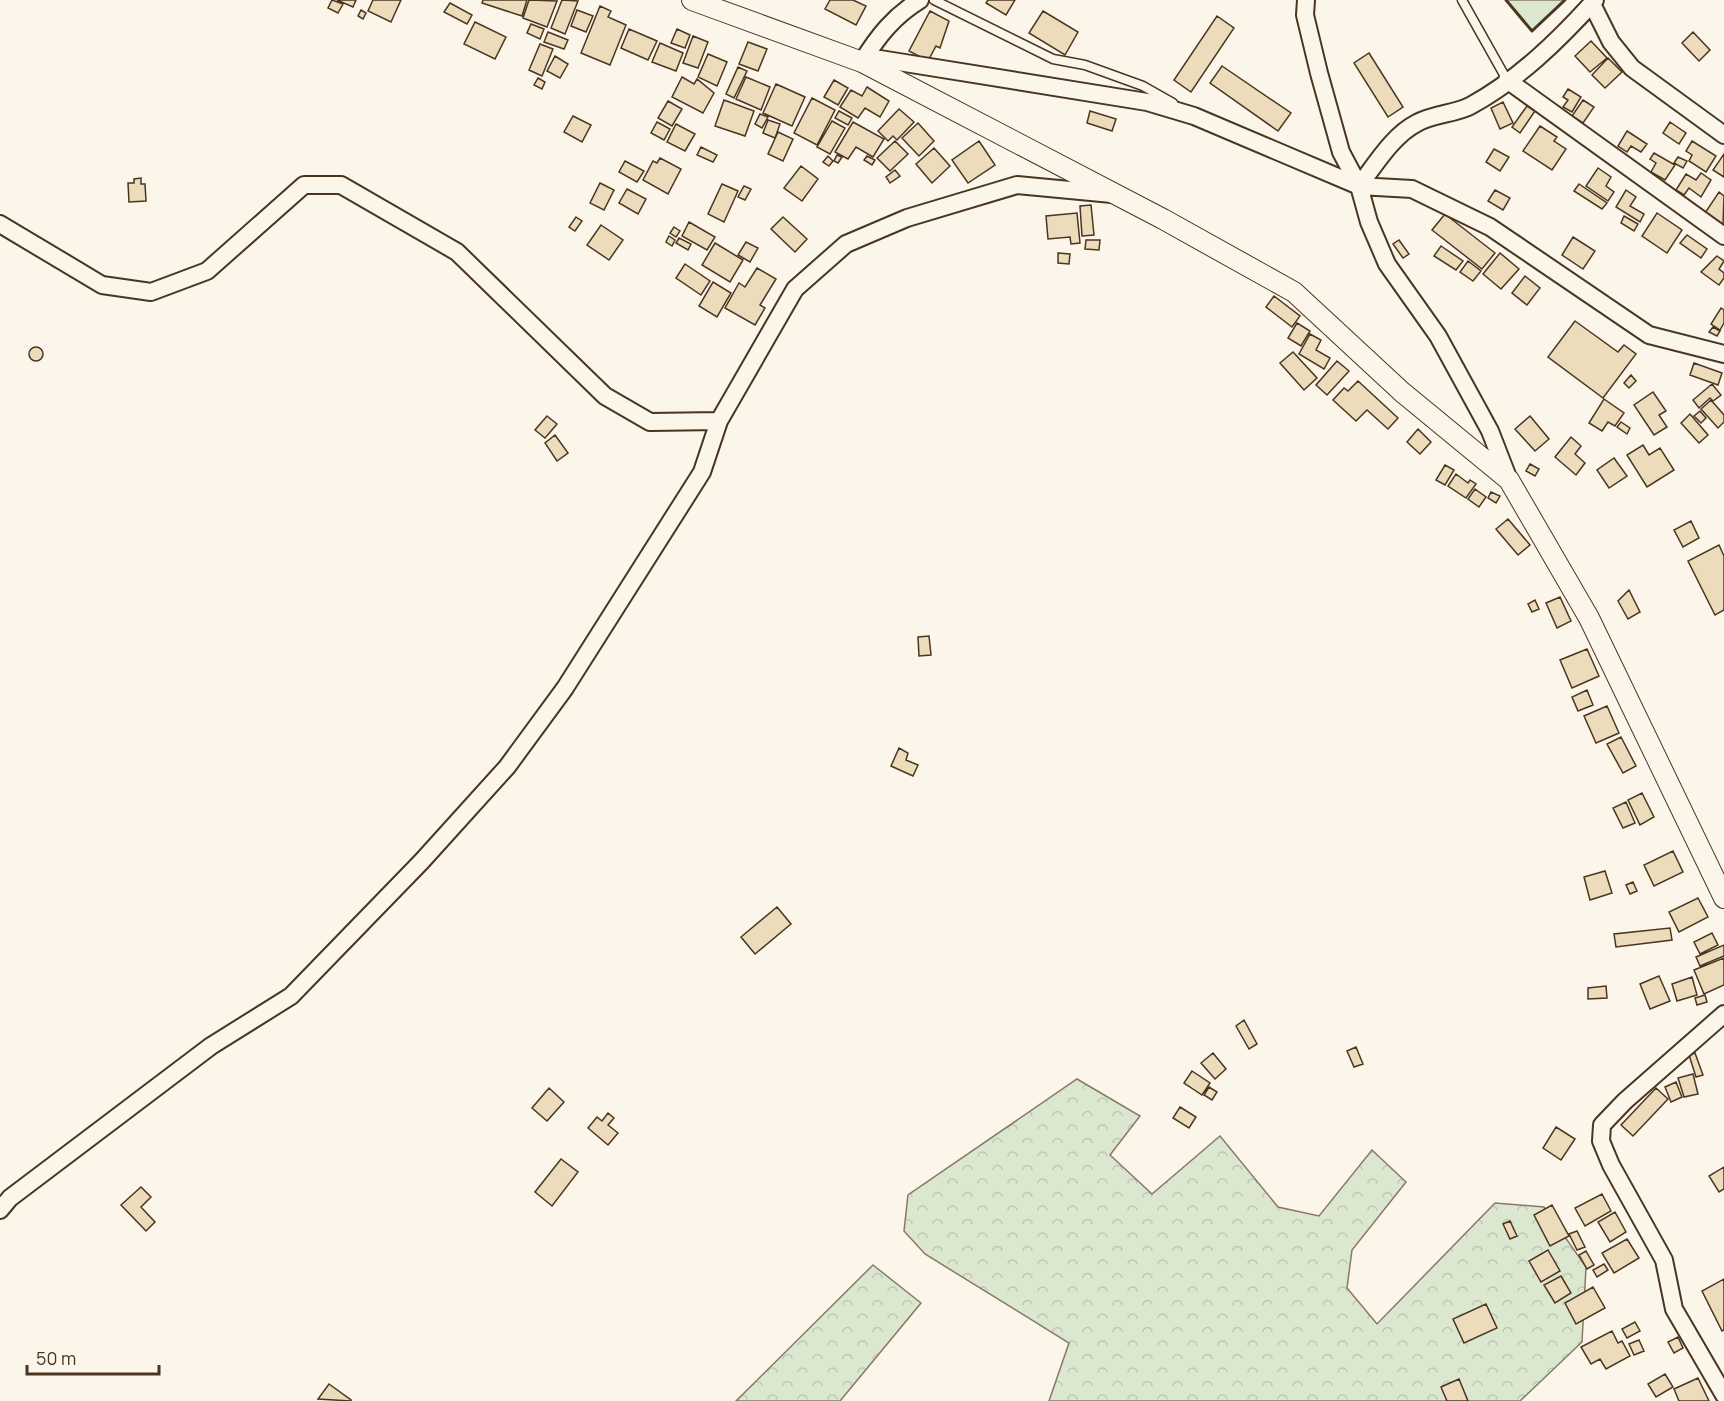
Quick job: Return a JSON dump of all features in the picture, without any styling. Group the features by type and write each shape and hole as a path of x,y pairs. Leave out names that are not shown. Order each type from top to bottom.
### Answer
{"street":[{"path":"692,0 862,62 1118,195 1294,292 1402,392 1509,480"},
{"path":"862,62 878,36 900,12 920,0"},
{"path":"1306,0 1305,15 1341,152 1359,186 1369,222 1387,264 1438,336 1490,431 1509,480 1589,618 1724,898"},
{"path":"1359,186 1398,138 1417,123 1469,106 1507,80 1549,49 1593,2 1611,42 1632,68 1724,135"},
{"path":"862,62 880,59 1147,102 1194,116 1359,186 1412,189 1490,227 1649,335 1724,354"},
{"path":"1507,80 1724,236"},
{"path":"0,224 102,285 151,292 207,271 304,185 341,185 457,252 605,396 650,422 719,421"},
{"path":"0,1210 10,1198 211,1046 291,996 422,861 507,767 565,688 702,472 719,421 795,289 846,244 907,218 1017,185 1118,195"},
{"path":"1724,1014 1625,1101 1602,1125 1601,1141 1611,1165 1664,1260 1674,1309 1724,1395"}],"lane":[{"path":"934,0 1053,59 1085,65 1143,86 1194,116"},
{"path":"1462,0 1507,80"}],"green space":[{"path":"1506,0 1565,0 1532,31"},
{"path":"1077,1079 1140,1116 1110,1155 1152,1194 1220,1136 1278,1207 1319,1216 1372,1150 1406,1182 1352,1250 1347,1288 1377,1324 1495,1203 1544,1207 1586,1267 1582,1342 1520,1401 1049,1401 1069,1343 925,1254 904,1231 908,1195"},
{"path":"873,1265 921,1303 840,1401 736,1401"}],"building":[{"path":"332,0 343,4 338,13 328,8"},
{"path":"337,0 356,0 353,7"},
{"path":"373,0 401,0 391,22 368,11"},
{"path":"483,0 527,0 522,16 482,3"},
{"path":"529,0 557,1 547,27 523,18"},
{"path":"562,0 578,1 565,34 551,28"},
{"path":"830,0 853,0 866,6 856,25 825,9"},
{"path":"988,0 1015,0 1006,15 986,3"},
{"path":"450,3 472,15 467,24 444,12"},
{"path":"600,6 611,11 608,17 626,25 610,65 581,53"},
{"path":"361,10 366,13 363,19 358,16"},
{"path":"577,10 593,16 586,32 571,26"},
{"path":"930,11 949,21 940,48 936,46 928,61 909,51"},
{"path":"1043,11 1078,32 1065,55 1029,33"},
{"path":"1217,16 1234,28 1191,92 1174,80"},
{"path":"475,22 506,37 495,59 464,44"},
{"path":"531,24 544,29 540,39 527,33"},
{"path":"629,29 657,41 648,60 621,48"},
{"path":"677,29 690,35 685,48 671,43"},
{"path":"548,32 568,40 564,49 544,42"},
{"path":"1693,32 1710,50 1699,61 1682,43"},
{"path":"693,36 708,42 698,68 683,63"},
{"path":"1591,41 1607,58 1590,72 1575,56"},
{"path":"748,42 767,49 758,71 739,64"},
{"path":"660,43 683,53 676,71 652,62"},
{"path":"540,44 553,49 542,76 529,70"},
{"path":"1369,53 1403,107 1388,117 1354,63"},
{"path":"708,54 727,62 717,86 698,77"},
{"path":"555,56 568,64 560,78 547,71"},
{"path":"1608,58 1622,72 1605,88 1592,75"},
{"path":"1222,66 1291,113 1278,131 1210,83"},
{"path":"738,67 747,71 734,98 726,94"},
{"path":"682,77 694,84 697,79 714,93 703,113 672,97"},
{"path":"746,77 770,87 761,110 736,99"},
{"path":"538,78 545,82 542,89 534,85"},
{"path":"834,80 848,88 838,105 824,97"},
{"path":"776,84 805,97 792,126 763,113"},
{"path":"867,87 889,101 880,117 865,108 858,118 840,107 851,90 862,96"},
{"path":"1568,89 1581,97 1572,112 1563,107 1568,100 1563,97"},
{"path":"812,98 835,110 817,145 794,133"},
{"path":"724,100 754,111 745,136 715,126"},
{"path":"1583,100 1594,107 1583,123 1572,116"},
{"path":"668,101 682,109 672,126 658,118"},
{"path":"1503,102 1513,123 1500,129 1491,108"},
{"path":"1527,106 1535,111 1520,133 1512,127"},
{"path":"899,109 914,122 897,140 893,136 888,141 878,131"},
{"path":"839,111 852,118 848,125 835,118"},
{"path":"1090,111 1116,119 1112,131 1087,123"},
{"path":"760,114 768,117 762,128 755,124"},
{"path":"573,116 591,125 582,142 564,132"},
{"path":"768,120 780,124 775,138 763,133"},
{"path":"832,121 845,128 830,154 817,147"},
{"path":"657,122 670,129 664,140 651,133"},
{"path":"853,122 884,139 873,157 856,147 848,159 835,152"},
{"path":"1670,122 1686,133 1679,144 1663,133"},
{"path":"918,123 934,141 919,156 902,138"},
{"path":"676,124 695,134 685,151 667,142"},
{"path":"1540,126 1557,137 1554,141 1566,149 1552,170 1523,151"},
{"path":"1627,131 1647,144 1641,152 1631,146 1627,152 1618,146"},
{"path":"778,132 793,139 783,161 768,154"},
{"path":"895,141 908,154 890,171 877,158"},
{"path":"979,141 995,165 968,183 952,160"},
{"path":"1692,141 1716,156 1706,172 1689,161 1692,155 1686,151"},
{"path":"701,147 717,155 713,162 697,155"},
{"path":"934,148 950,166 932,183 916,164"},
{"path":"1494,149 1509,157 1500,171 1486,162"},
{"path":"1654,153 1675,165 1665,180 1651,172 1656,163 1650,159"},
{"path":"1724,154 1724,177 1713,170"},
{"path":"837,155 842,157 838,163 834,161"},
{"path":"828,156 833,161 829,166 823,162"},
{"path":"867,156 875,160 872,165 864,160"},
{"path":"1678,157 1687,161 1683,168 1674,163"},
{"path":"660,158 681,169 668,194 643,180 653,161 657,163"},
{"path":"625,161 644,171 637,182 619,172"},
{"path":"801,166 818,179 802,201 784,188"},
{"path":"1598,168 1611,177 1606,186 1614,192 1608,201 1586,186"},
{"path":"895,170 900,176 890,183 886,177"},
{"path":"1701,173 1711,180 1701,197 1689,188 1684,195 1676,190 1686,174 1696,180"},
{"path":"141,178 141,184 145,184 146,201 129,202 128,183 134,183 134,179"},
{"path":"600,183 614,190 604,210 590,203"},
{"path":"722,184 738,191 724,222 708,214"},
{"path":"1579,184 1607,203 1602,209 1574,191"},
{"path":"744,186 751,189 745,200 738,197"},
{"path":"627,189 646,199 638,214 619,203"},
{"path":"1495,190 1510,198 1503,210 1488,201"},
{"path":"1626,190 1636,197 1630,206 1644,214 1640,222 1616,207"},
{"path":"1719,192 1724,196 1723,225 1705,213"},
{"path":"1091,205 1094,235 1082,236 1080,206"},
{"path":"1077,213 1080,243 1071,244 1070,237 1048,239 1046,216"},
{"path":"1657,213 1682,230 1667,253 1642,236"},
{"path":"1445,214 1495,253 1482,269 1432,230"},
{"path":"1624,216 1638,224 1634,231 1621,223"},
{"path":"576,217 582,221 575,231 569,227"},
{"path":"783,217 807,239 795,252 771,229"},
{"path":"689,222 715,237 707,250 682,236"},
{"path":"601,225 623,240 609,260 587,245"},
{"path":"674,227 680,231 676,237 670,233"},
{"path":"1687,235 1707,249 1701,258 1680,243"},
{"path":"669,236 675,240 672,246 666,242"},
{"path":"1573,237 1595,251 1583,269 1562,255"},
{"path":"679,238 691,244 688,250 676,243"},
{"path":"1086,240 1100,240 1099,250 1085,249"},
{"path":"1399,240 1409,254 1403,258 1393,244"},
{"path":"746,242 758,248 750,262 738,255"},
{"path":"715,243 743,260 730,282 702,265"},
{"path":"1441,246 1463,261 1456,270 1434,256"},
{"path":"1058,253 1070,254 1069,264 1058,263"},
{"path":"1500,253 1519,269 1501,289 1483,274"},
{"path":"1717,256 1724,261 1719,269 1724,273 1724,278 1719,285 1701,272"},
{"path":"1468,261 1481,271 1473,281 1460,272"},
{"path":"685,264 710,281 701,295 676,278"},
{"path":"757,268 776,279 760,305 765,308 755,325 725,308 739,283 745,287"},
{"path":"1525,276 1540,288 1527,305 1512,293"},
{"path":"713,282 731,293 717,317 699,306"},
{"path":"1274,296 1300,316 1292,327 1266,307"},
{"path":"1721,308 1724,310 1724,323 1720,330 1711,324"},
{"path":"1575,321 1618,352 1624,345 1636,354 1603,398 1548,357"},
{"path":"1297,323 1310,331 1301,346 1288,338"},
{"path":"1713,327 1720,331 1717,336 1709,332"},
{"path":"1310,334 1321,340 1316,350 1330,358 1324,369 1299,354"},
{"path":"33,347 39,347 43,354 39,361 33,361 29,357 29,351"},
{"path":"1293,352 1317,378 1304,390 1280,363"},
{"path":"1337,361 1349,371 1327,395 1316,385"},
{"path":"1694,363 1722,373 1718,385 1690,375"},
{"path":"1631,375 1636,381 1629,388 1624,383"},
{"path":"1358,381 1398,418 1388,429 1367,410 1356,421 1333,400 1344,388 1348,391"},
{"path":"1712,384 1721,395 1713,401 1710,398 1699,408 1693,400"},
{"path":"1653,392 1666,411 1659,415 1667,427 1654,435 1634,405"},
{"path":"1604,399 1624,413 1615,426 1608,422 1602,431 1589,423"},
{"path":"1711,400 1724,415 1724,422 1718,428 1701,409"},
{"path":"1700,411 1706,418 1701,423 1694,416"},
{"path":"1690,414 1708,435 1699,443 1681,423"},
{"path":"547,416 557,424 545,438 535,430"},
{"path":"1530,416 1549,439 1535,451 1515,429"},
{"path":"1621,422 1630,428 1627,434 1617,427"},
{"path":"1418,429 1431,442 1420,454 1407,442"},
{"path":"555,435 568,453 557,461 545,443"},
{"path":"1571,437 1581,446 1575,454 1585,463 1576,475 1555,457"},
{"path":"1643,445 1649,455 1660,448 1674,470 1647,487 1627,455"},
{"path":"1614,458 1627,476 1609,488 1597,470"},
{"path":"1530,464 1539,469 1535,476 1526,471"},
{"path":"1445,465 1454,470 1445,485 1436,480"},
{"path":"1456,474 1468,483 1470,480 1476,484 1466,498 1448,486"},
{"path":"1475,489 1486,497 1479,507 1468,499"},
{"path":"1491,492 1500,496 1496,503 1488,498"},
{"path":"1508,519 1530,545 1518,555 1496,529"},
{"path":"1691,521 1699,538 1683,547 1674,530"},
{"path":"1719,545 1724,556 1724,610 1715,615 1688,561"},
{"path":"1629,590 1640,612 1628,619 1618,601"},
{"path":"1560,597 1571,621 1557,628 1546,603"},
{"path":"1535,600 1539,609 1532,612 1528,604"},
{"path":"929,636 931,655 919,656 918,637"},
{"path":"1587,649 1599,676 1572,688 1560,660"},
{"path":"1587,690 1593,705 1578,711 1572,697"},
{"path":"1607,706 1619,733 1596,743 1584,716"},
{"path":"1621,737 1636,766 1623,773 1607,744"},
{"path":"899,748 908,753 906,760 918,765 913,776 891,766"},
{"path":"1642,793 1654,817 1640,825 1628,800"},
{"path":"1626,802 1635,823 1623,828 1613,808"},
{"path":"1673,851 1683,872 1654,886 1644,865"},
{"path":"1605,871 1612,893 1590,900 1584,877"},
{"path":"1633,882 1637,891 1630,894 1626,885"},
{"path":"1698,898 1708,917 1679,932 1669,912"},
{"path":"777,907 791,924 755,954 741,937"},
{"path":"1670,928 1672,940 1616,947 1614,934"},
{"path":"1712,933 1718,945 1700,954 1694,942"},
{"path":"1724,945 1724,956 1700,966 1696,957"},
{"path":"1724,958 1724,985 1704,994 1694,970"},
{"path":"1659,976 1670,1001 1650,1009 1640,984"},
{"path":"1692,977 1697,995 1677,1001 1672,984"},
{"path":"1606,986 1607,998 1588,999 1588,988"},
{"path":"1705,995 1707,1002 1697,1005 1695,998"},
{"path":"1244,1020 1257,1044 1249,1049 1236,1026"},
{"path":"1356,1047 1363,1064 1354,1067 1347,1051"},
{"path":"1213,1053 1226,1069 1215,1079 1201,1063"},
{"path":"1695,1053 1703,1075 1696,1077 1689,1055"},
{"path":"1192,1071 1210,1083 1202,1095 1184,1083"},
{"path":"1693,1074 1698,1094 1684,1097 1678,1078"},
{"path":"1676,1082 1682,1097 1671,1102 1665,1087"},
{"path":"1209,1087 1217,1092 1212,1100 1204,1095"},
{"path":"549,1088 564,1102 547,1121 532,1108"},
{"path":"1656,1088 1668,1099 1633,1136 1621,1125"},
{"path":"1180,1107 1196,1117 1189,1128 1173,1118"},
{"path":"608,1113 614,1118 608,1125 618,1133 608,1145 588,1128 597,1117 602,1121"},
{"path":"1556,1127 1575,1139 1561,1160 1543,1148"},
{"path":"561,1159 578,1172 552,1206 535,1192"},
{"path":"1724,1167 1724,1189 1719,1192 1709,1176"},
{"path":"141,1187 151,1197 141,1207 155,1222 146,1231 121,1205"},
{"path":"1602,1194 1611,1211 1585,1226 1575,1208"},
{"path":"1552,1205 1569,1236 1550,1246 1534,1215"},
{"path":"1615,1212 1626,1232 1610,1242 1598,1222"},
{"path":"1510,1221 1517,1236 1510,1239 1503,1224"},
{"path":"1577,1231 1585,1247 1577,1250 1569,1234"},
{"path":"1627,1239 1639,1258 1614,1273 1602,1253"},
{"path":"1548,1250 1560,1271 1541,1282 1529,1261"},
{"path":"1586,1251 1594,1265 1587,1269 1579,1255"},
{"path":"1604,1264 1608,1270 1597,1277 1593,1270"},
{"path":"1561,1276 1571,1293 1555,1303 1544,1285"},
{"path":"1724,1279 1724,1330 1722,1331 1702,1291"},
{"path":"1593,1287 1605,1308 1576,1324 1565,1303"},
{"path":"1486,1304 1497,1328 1464,1343 1453,1319"},
{"path":"1635,1322 1640,1331 1627,1338 1622,1329"},
{"path":"1612,1331 1618,1343 1622,1341 1630,1356 1606,1369 1600,1359 1591,1364 1581,1347"},
{"path":"1678,1337 1683,1348 1674,1353 1668,1342"},
{"path":"1639,1340 1644,1351 1634,1355 1629,1344"},
{"path":"1665,1374 1673,1387 1656,1397 1648,1384"},
{"path":"1698,1378 1709,1401 1679,1401 1674,1389"},
{"path":"1459,1379 1468,1401 1447,1401 1441,1387"},
{"path":"329,1384 351,1400 351,1401 318,1399"}],"wall":[{"path":"1506,0 1532,31 1565,0"}]}
